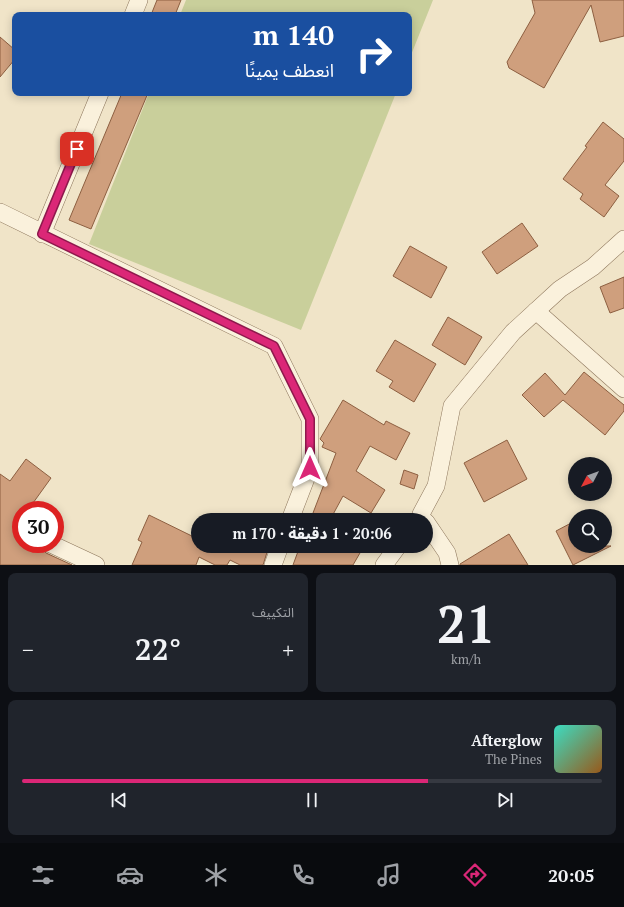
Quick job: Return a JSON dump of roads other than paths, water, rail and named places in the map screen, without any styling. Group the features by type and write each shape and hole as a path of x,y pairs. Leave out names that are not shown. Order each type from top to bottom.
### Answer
{"street":[{"path":"133,12 139,0"},
{"path":"42,234 99,96"},
{"path":"0,212 42,234 274,346 310,419 310,468 293,513"},
{"path":"425,513 436,486 452,406 513,332 560,288 593,266 624,239"},
{"path":"536,311 624,389"},
{"path":"433,534 447,553 450,565"},
{"path":"64,550 96,565"},
{"path":"273,565 277,553"},
{"path":"384,565 393,553"}]}
